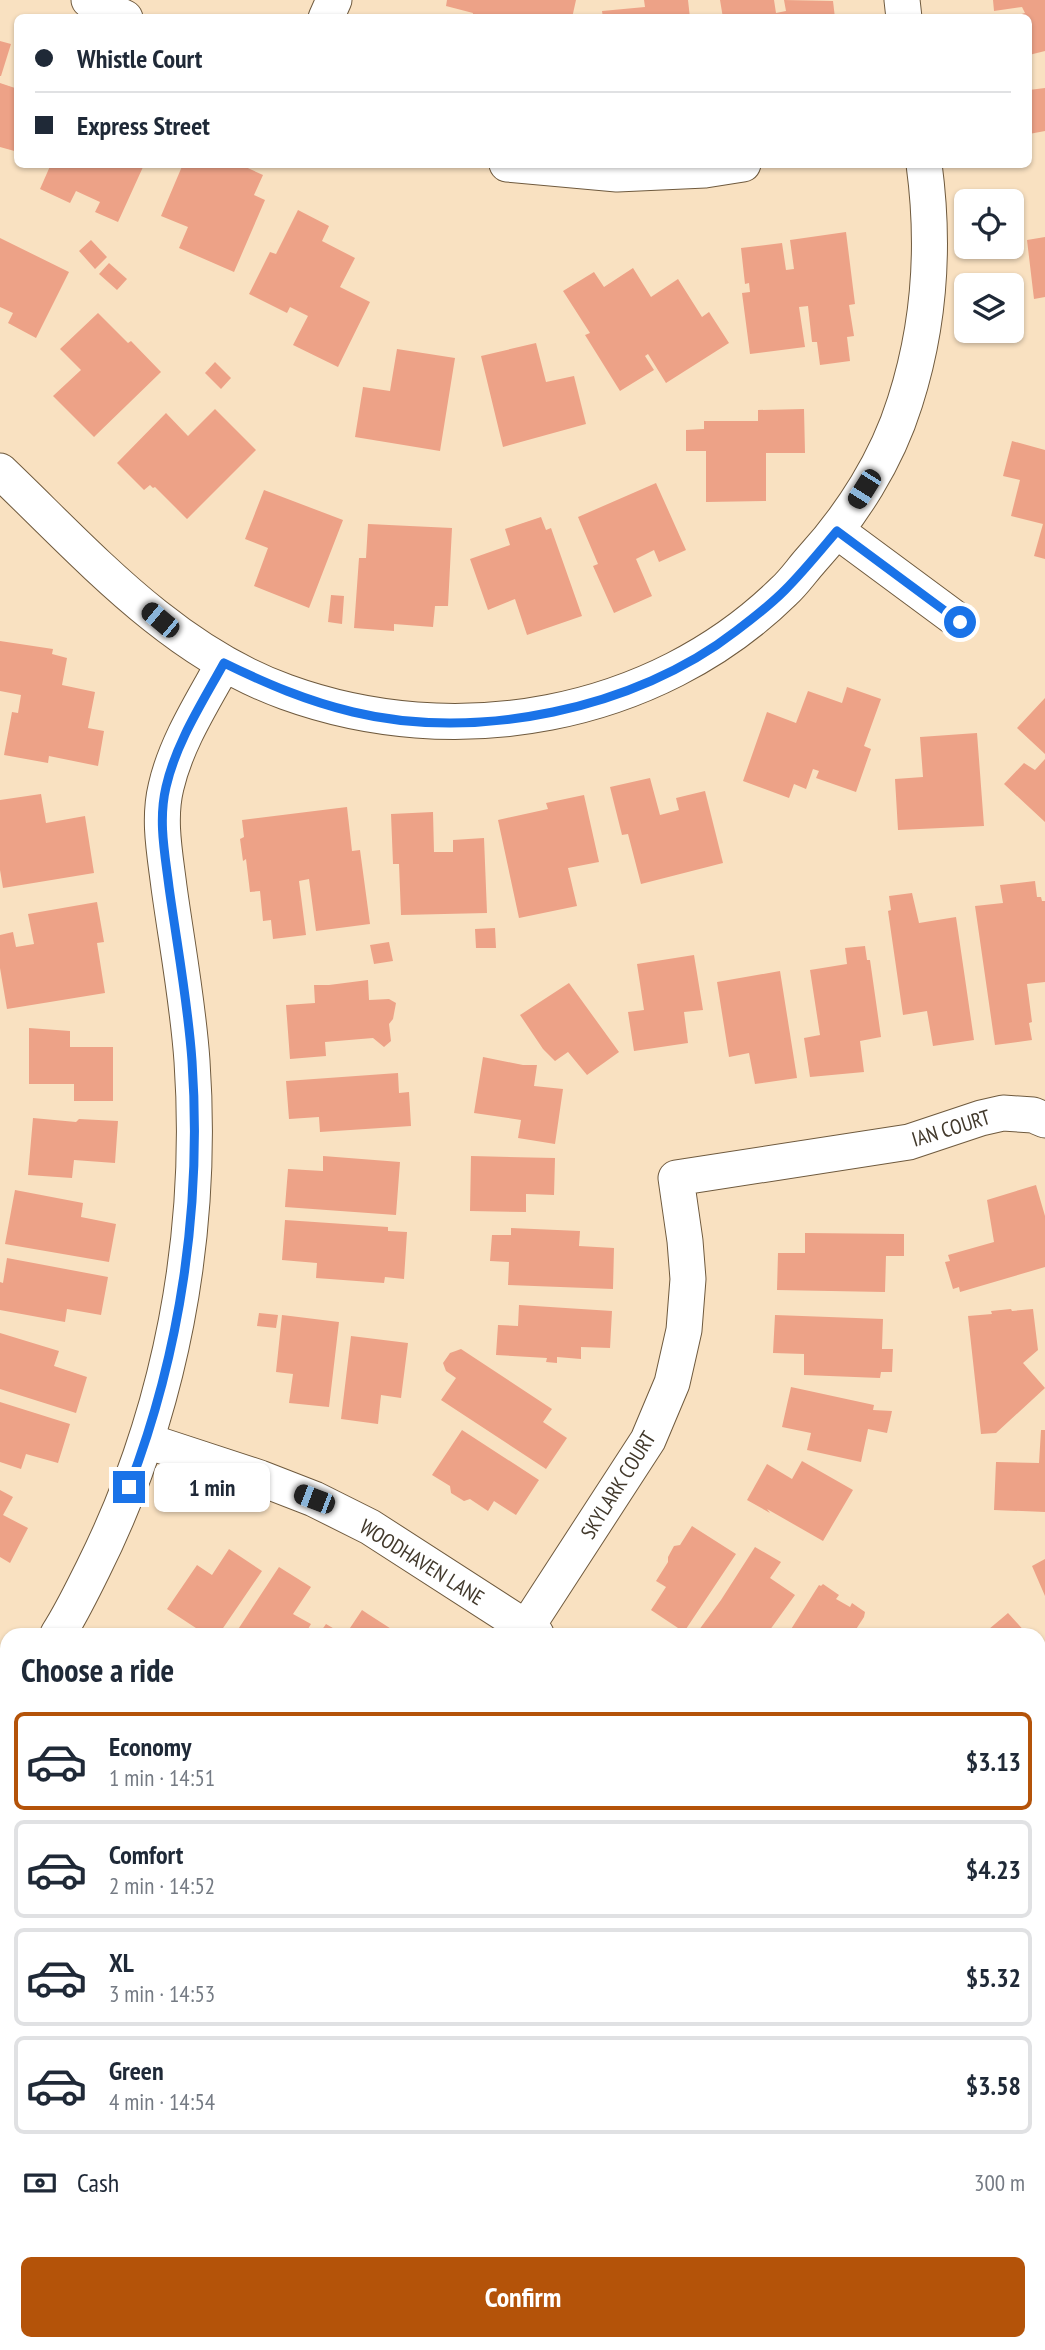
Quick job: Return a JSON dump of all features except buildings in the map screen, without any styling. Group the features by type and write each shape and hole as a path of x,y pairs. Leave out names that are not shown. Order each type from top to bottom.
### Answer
{"street":[{"path":"89,0 117,14"},
{"path":"552,168 617,174 718,168"},
{"path":"0,471 124,590 177,634 224,663 284,692 354,713 421,722 489,722 557,712 622,693 681,666 734,633 783,592 837,531 877,468 899,417 924,332 931,256 924,168"},
{"path":"837,531 960,622"},
{"path":"61,1628 111,1532 146,1441 173,1341 189,1243 194,1158 192,1060 162,830 165,789 178,747 224,663"},
{"name":"IAN COURT","path":"898,1144 1003,1113 1033,1115 1045,1120"},
{"name":"SKYLARK COURT","path":"533,1628 648,1440 672,1383 684,1330 688,1279 676,1178 898,1144"},
{"name":"WOODHAVEN LANE","path":"146,1441 260,1478 314,1499 370,1527 526,1628"}],"route":[{"path":"129,1487 146,1441 173,1341 189,1243 194,1158 192,1060 162,830 165,789 178,747 224,663 284,692 354,713 421,722 489,722 557,712 622,693 681,666 734,633 783,592 837,531 960,622"}]}
